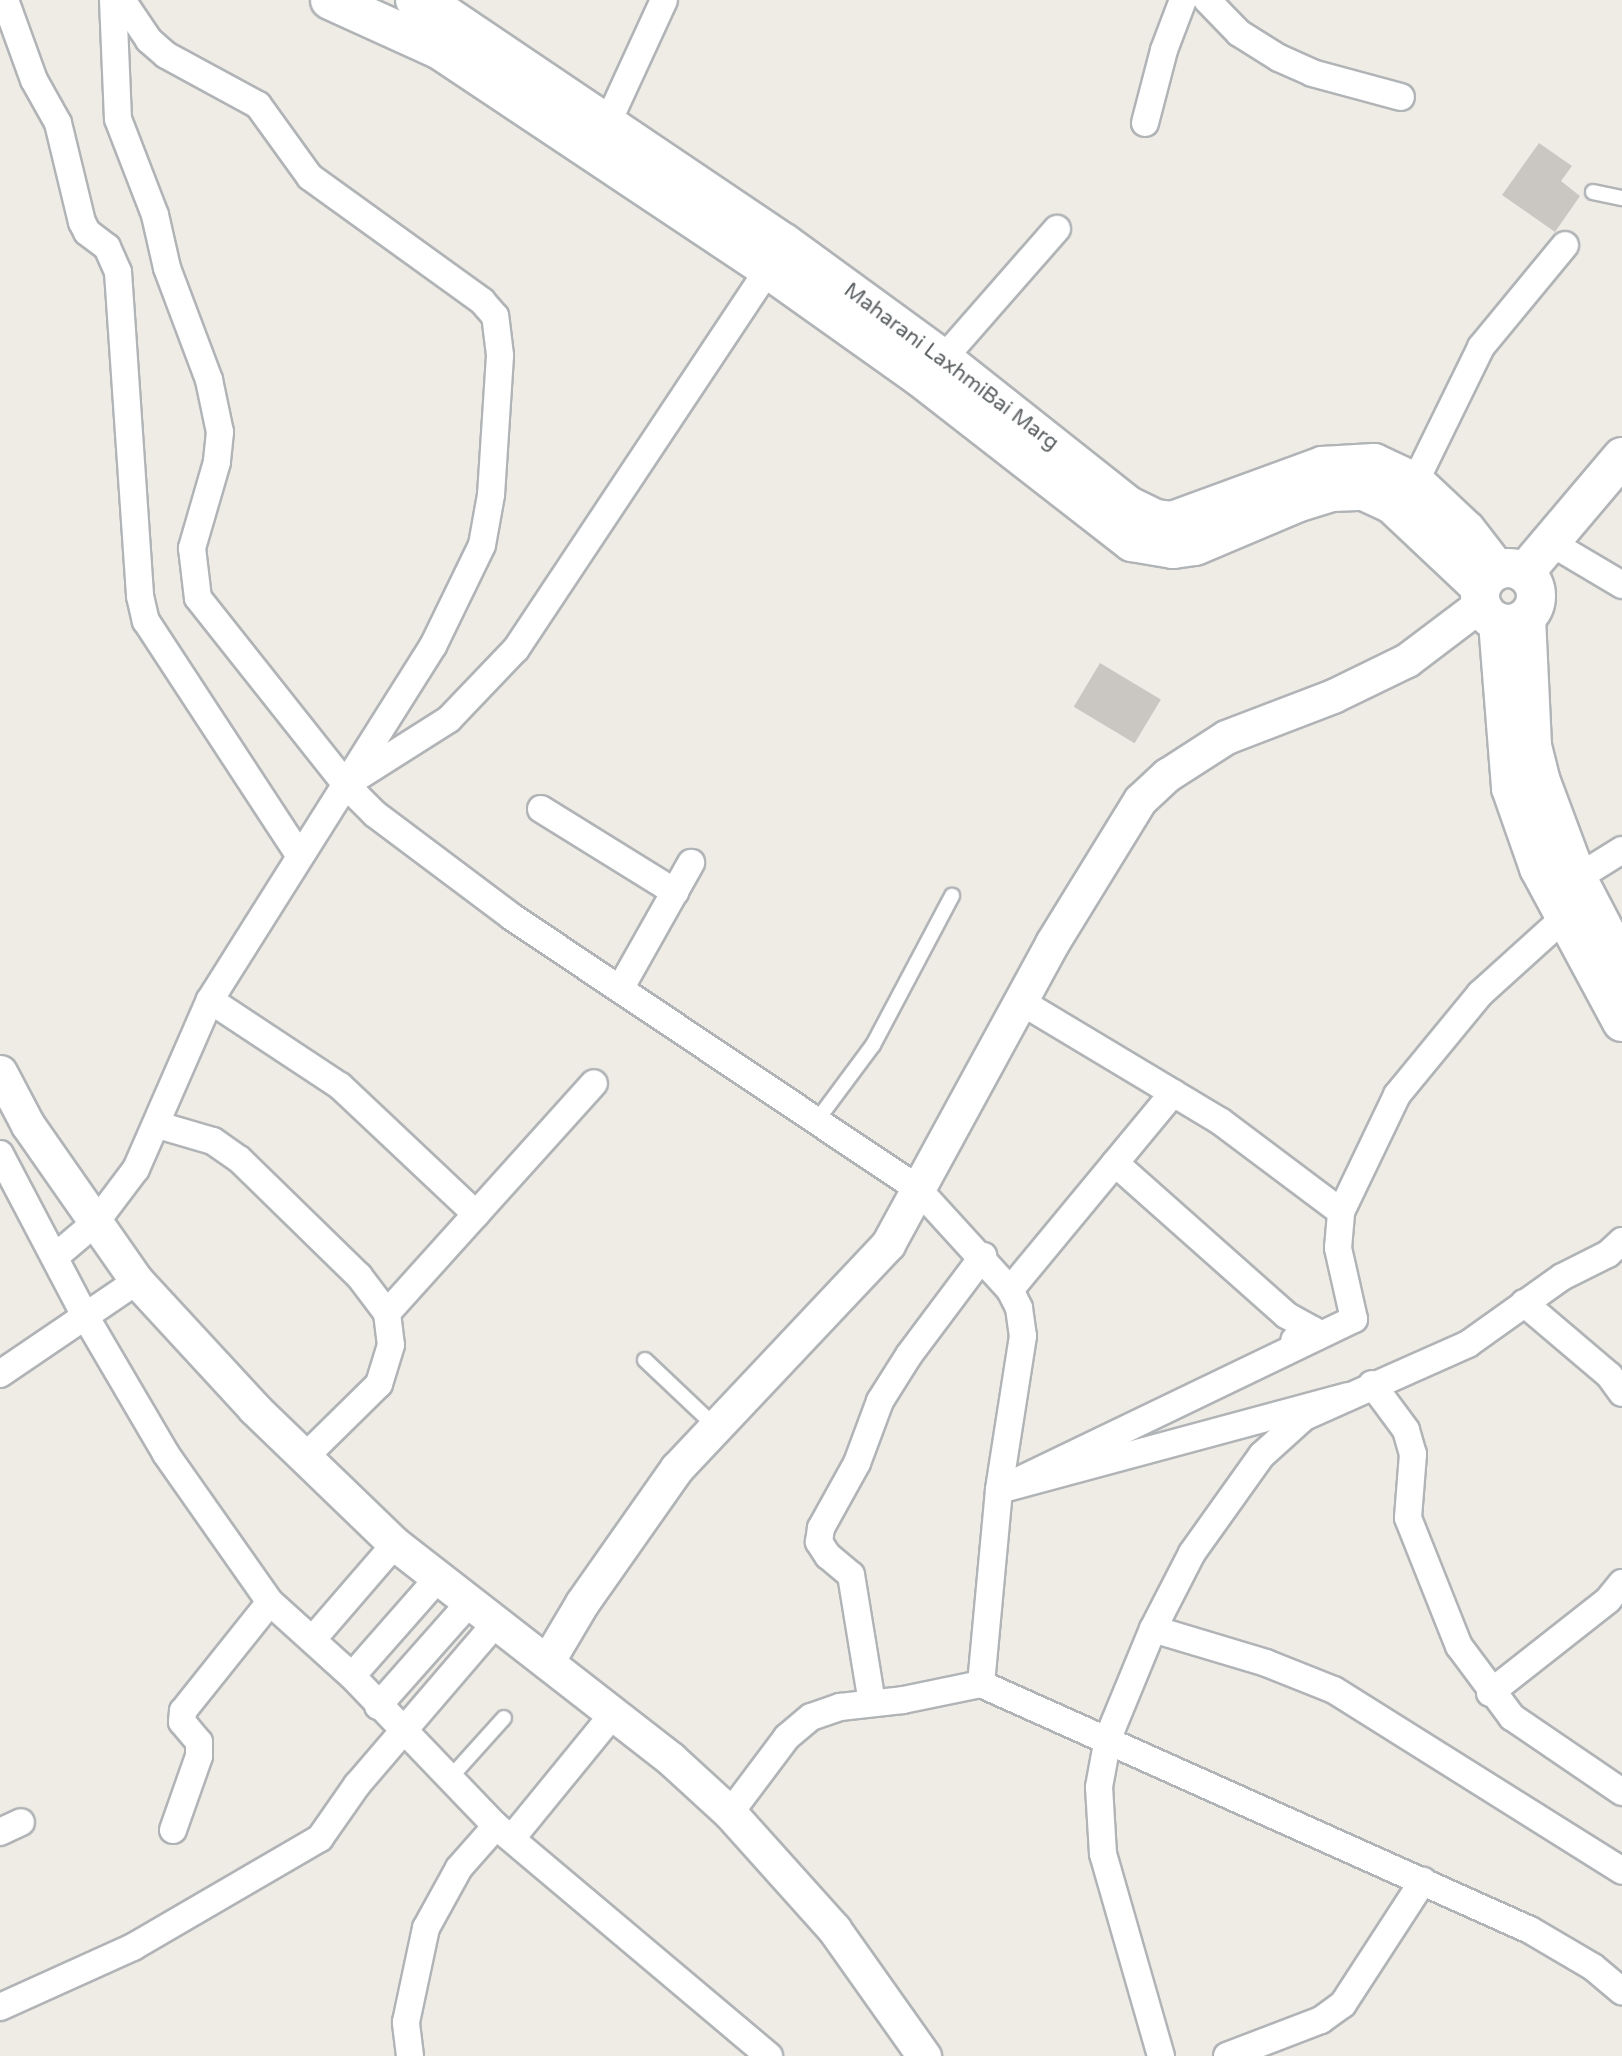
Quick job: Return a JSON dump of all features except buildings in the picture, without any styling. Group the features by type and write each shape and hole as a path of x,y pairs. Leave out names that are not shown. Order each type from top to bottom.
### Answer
{"main road":[{"path":"330,0 440,50 768,269 920,377 1132,542 1173,549 1195,546 1299,502 1332,492 1364,491 1392,504 1501,596 1540,779 1577,878 1622,964"},
{"name":"Maharani LaxhmiBai Marg","path":"440,5 607,124 784,243 943,359 1126,505 1156,519 1192,516 1322,466 1374,463 1415,482 1466,530 1501,596"},
{"path":"1621,459 1501,596 1511,788 1539,868 1622,1021"}],"street":[{"path":"5,0 34,79 58,122 82,222 87,232 107,247 118,272 141,596 146,621 299,855"},
{"path":"113,0 118,120 155,215 167,268 209,380 220,432 214,472 192,548 198,597 346,785 375,814 512,917 818,1119 917,1188 983,1256 1010,1290 1019,1308 1023,1335 999,1490 981,1684"},
{"path":"56,1256 96,1222 136,1169 158,1125 210,1000 433,646 482,544 491,495 500,355 495,316 482,301 310,177 258,105 166,55 149,40 122,0"},
{"path":"607,124 664,0"},
{"path":"1145,123 1164,50 1183,0"},
{"path":"1207,0 1239,33 1279,58 1312,73 1401,97"},
{"path":"943,359 1057,229"},
{"path":"1415,482 1481,347 1565,245"},
{"path":"346,785 449,719 516,649 768,269"},
{"path":"1548,541 1622,585"},
{"path":"547,1662 636,1523 677,1468 718,1429 872,1264 903,1219 917,1188 1020,1001 1106,849 1140,800 1167,775 1226,737 1333,696 1406,660 1501,596"},
{"path":"541,809 675,892"},
{"path":"1577,878 1622,850"},
{"path":"621,989 691,863"},
{"path":"999,1490 1354,1319 1339,1248 1341,1212 1397,1095 1480,994 1565,917"},
{"path":"210,1000 340,1086 476,1214"},
{"path":"1020,1001 1220,1121 1341,1212"},
{"path":"0,1072 28,1125 137,1280 254,1408 395,1544 614,1714 730,1813 834,1929 924,2056"},
{"path":"387,1313 594,1083"},
{"path":"1010,1290 1173,1093"},
{"path":"158,1125 213,1140 239,1159 359,1276 387,1313 391,1345 379,1384 306,1456"},
{"path":"0,1154 56,1256 84,1314 166,1454 270,1602 352,1676 402,1731 504,1832 769,2056"},
{"path":"999,1490 1313,1330 1286,1315 1115,1163"},
{"path":"1161,2056 1103,1854 1099,1787 1108,1738 1153,1629 1192,1553 1262,1455 1304,1417 1372,1384 1468,1344 1524,1303 1622,1241"},
{"path":"872,1703 852,1575 828,1556 819,1542 821,1528 857,1463 880,1401 909,1355 983,1256"},
{"path":"0,1374 45,1347 84,1314 137,1280"},
{"path":"1524,1303 1609,1375 1622,1393"},
{"path":"1372,1384 1406,1430 1413,1454 1408,1518 1431,1584 1458,1646 1490,1693 1512,1717 1622,1791"},
{"path":"999,1490 1348,1396"},
{"path":"313,1639 395,1544"},
{"path":"352,1676 438,1578"},
{"path":"1490,1693 1608,1600 1622,1583"},
{"path":"173,1830 199,1756 199,1742 182,1722 183,1711 270,1602"},
{"path":"378,1706 470,1602"},
{"path":"0,2007 133,1947 320,1838 402,1731 496,1623"},
{"path":"1153,1629 1266,1663 1334,1690 1622,1871"},
{"path":"730,1813 788,1737 811,1717 840,1707 981,1684 1108,1738 1530,1930 1593,1967 1622,1991"},
{"path":"410,2056 406,2022 426,1928 459,1868 504,1832 614,1714"},
{"path":"1228,2056 1321,2020 1343,2004 1423,1881"}],"lane":[{"path":"1593,192 1622,198"},
{"path":"818,1119 873,1045 952,896"},
{"path":"645,1360 718,1429"},
{"path":"449,1779 504,1718"}]}
